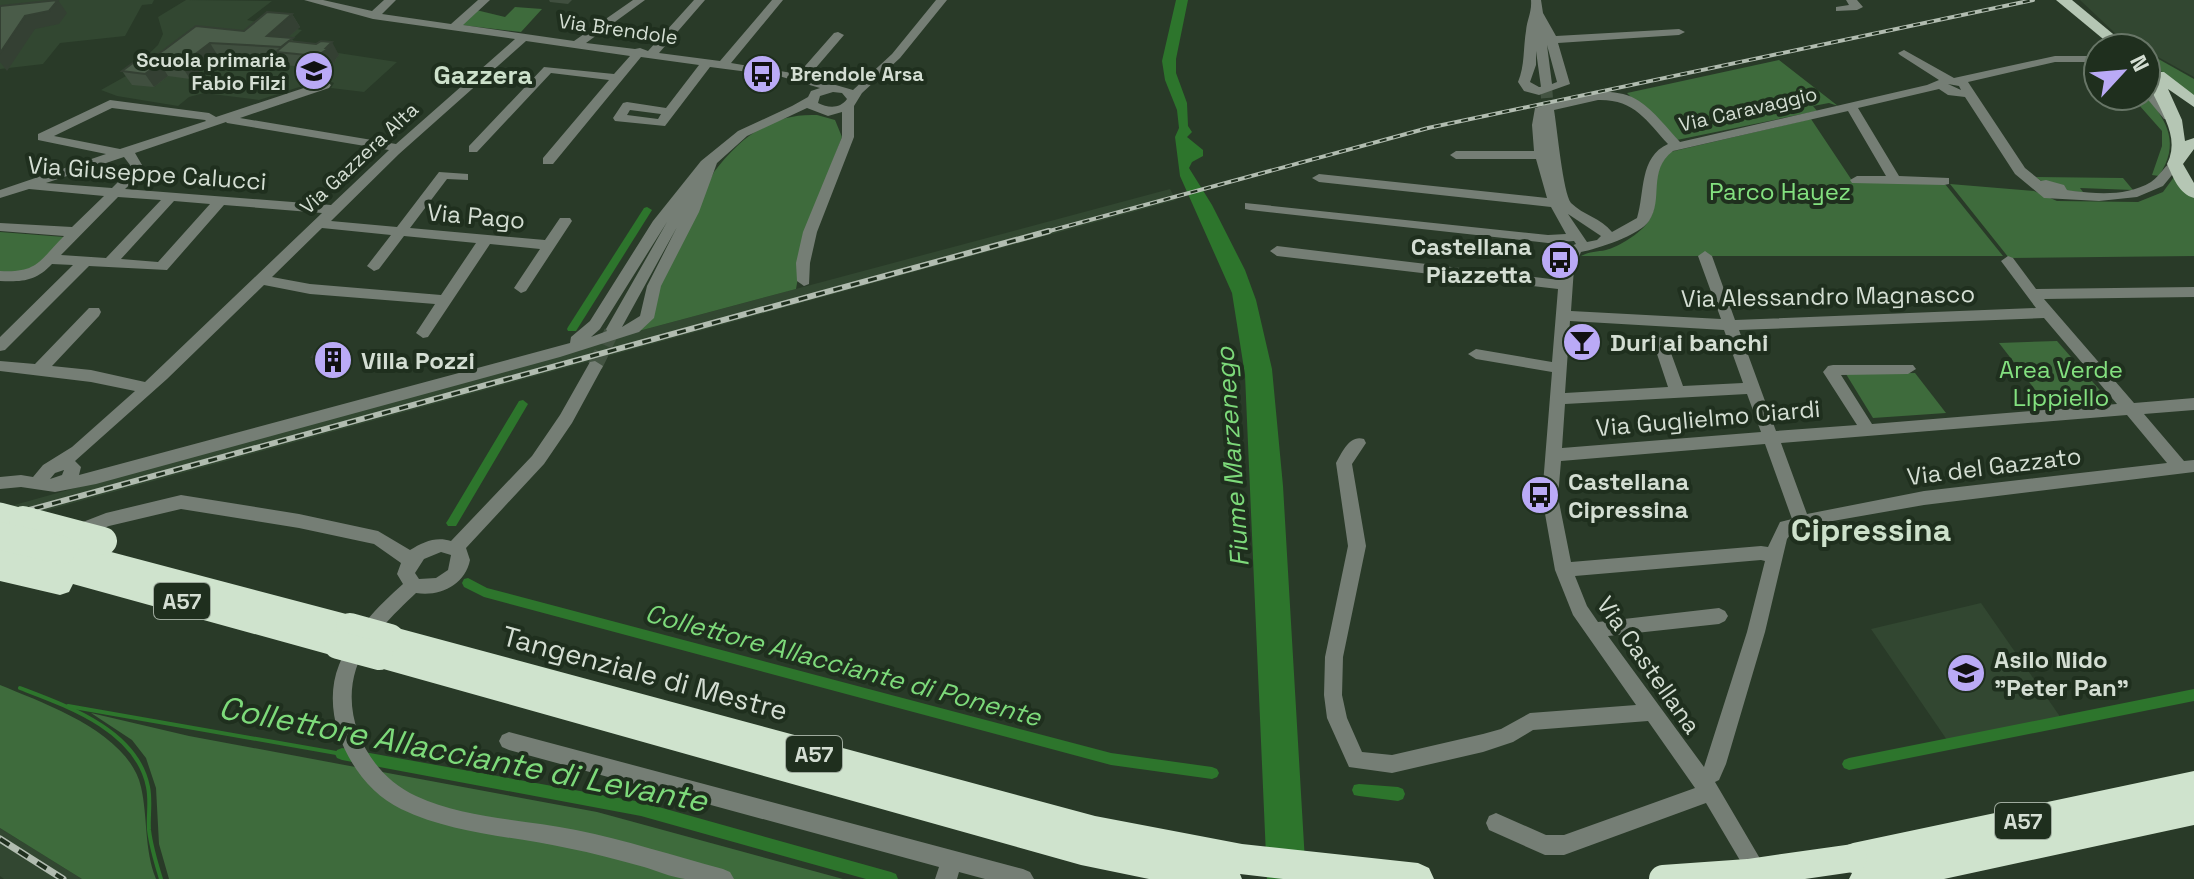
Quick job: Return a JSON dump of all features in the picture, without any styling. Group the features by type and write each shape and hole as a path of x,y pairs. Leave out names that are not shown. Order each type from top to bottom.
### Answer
{"highway":[{"name":"A57","path":"0,514 105,531 199,585"},
{"name":"A57","path":"0,536 199,585 344,636 1081,850 1234,869 1336,870 1418,879"},
{"name":"A57","path":"9,554 214,610"},
{"name":"A57","path":"0,570 66,586 214,610 344,636"},
{"name":"A57","path":"1918,857 1937,826 2194,769"},
{"name":"A57","path":"1918,857 2194,785"},
{"name":"A57","path":"1663,879 1859,868 2194,811"},
{"name":"A57","path":"1918,857 2024,859 2194,826"}],"main road":[{"path":"2063,0 2104,32"},
{"path":"2162,79 2194,102"},
{"path":"2162,92 2169,103 2176,130 2176,159 2182,180 2194,193"},
{"path":"2176,159 2194,143"}],"street":[{"name":"Via Brendole","path":"309,0 373,16 646,52 803,77 839,86 850,92 850,102"},
{"path":"373,16 391,0"},
{"path":"453,28 485,0"},
{"path":"578,43 640,0"},
{"path":"548,161 618,78 700,0"},
{"path":"723,65 778,0"},
{"path":"804,281 810,232 848,137 850,102 896,56 942,0"},
{"path":"1840,9 1857,7 1851,0"},
{"path":"1536,8 1551,40 1557,71 1564,84 1539,91 1530,90 1524,82 1532,66 1528,30 1536,8"},
{"path":"1536,8 1546,86"},
{"path":"1551,40 1679,32"},
{"path":"838,35 803,77 818,104 847,123"},
{"name":"Via Gazzera Alta","path":"61,469 399,148 523,38"},
{"path":"1904,53 1953,85 2020,171 2051,196 2100,196 2139,191 2162,181 2176,159"},
{"name":"Via Caravaggio","path":"1629,228 1645,216 1651,173 1658,156 1676,145 2063,58 2082,59"},
{"name":"Via Brendole","path":"670,112 708,62"},
{"name":"Via Caravaggio","path":"2038,65 2066,63 2082,66"},
{"path":"473,149 548,69 618,78"},
{"path":"818,104 839,86 873,78"},
{"path":"1,188 24,186 325,85"},
{"path":"1599,243 1607,234 1573,214 1558,201 1543,155 1539,111 1605,96 1617,97 1633,103 1676,145"},
{"path":"550,354 583,337 595,325 665,213 736,135 779,116 818,104 850,102"},
{"path":"0,289 7,276 32,275 136,169 124,152 42,137 112,104 399,148"},
{"path":"1851,106 1895,180"},
{"path":"2162,107 2176,130"},
{"name":"Via Castellana","path":"1548,110 1558,201 1570,230 1564,247 1550,497 1564,570 1579,610 1705,786 1762,879"},
{"path":"1456,155 1543,155"},
{"path":"613,329 712,159"},
{"path":"61,469 50,487 96,478 625,331 647,318 654,286 692,212 712,159"},
{"path":"48,187 64,173"},
{"name":"Via Pago","path":"374,266 444,175 463,177"},
{"path":"1319,178 1558,201"},
{"path":"1857,180 1944,181"},
{"name":"Via Giuseppe Calucci","path":"24,186 335,210"},
{"path":"109,264 172,196"},
{"path":"49,259 162,267 221,200"},
{"path":"1250,206 1545,238 1554,243 1565,269"},
{"path":"521,288 565,221"},
{"name":"Via Pago","path":"321,224 549,245"},
{"path":"1545,238 1578,224 1629,228"},
{"path":"0,227 77,232"},
{"path":"1565,269 1575,249 1599,243 1629,228"},
{"path":"1570,230 1580,241 1599,243"},
{"path":"423,333 486,239"},
{"path":"1277,251 1565,269"},
{"path":"1496,823 1545,845 1564,845 1705,786 1716,764 1756,632 1779,538 1786,527 1801,521 1705,256"},
{"path":"2008,261 2032,294 2130,409 2187,467"},
{"path":"0,346 85,262"},
{"path":"262,280 310,289 443,300"},
{"path":"2032,294 2194,292"},
{"path":"39,370 94,312"},
{"name":"Via Alessandro Magnasco","path":"1562,316 1730,325 2048,313"},
{"path":"1660,342 1677,392"},
{"path":"1476,354 1558,368"},
{"path":"0,366 91,376 147,388"},
{"path":"455,548 550,445 595,366"},
{"name":"Via Guglielmo Ciardi","path":"1868,430 1833,370 1908,369"},
{"path":"1556,399 1753,388"},
{"name":"Via Guglielmo Ciardi","path":"1553,455 2194,404"},
{"path":"1358,443 1344,463 1357,546 1334,657 1333,695 1337,718 1356,761 1392,764 1483,743 1506,736 1530,722 1651,712"},
{"name":"Via del Gazzato","path":"1801,521 1924,498 2187,467"},
{"path":"0,483 21,481 61,469 96,478"},
{"path":"9,554 82,531 105,531 181,502 299,521 378,538 411,560"},
{"path":"0,542 80,522 105,531"},
{"path":"446,545 455,548 461,555 461,564 449,580 432,587 413,585 406,574 411,560 430,547 446,545"},
{"path":"1564,570 1761,553 1773,561"},
{"path":"413,585 387,611 350,661 343,685 345,723 350,742 360,761 378,780 407,802 448,816 597,844 723,879"},
{"path":"1592,630 1719,616"},
{"path":"509,741 949,869 1023,879"}],"shaded area":[{"path":"0,0 154,0 152,4 142,5 125,36 60,43 43,64 0,69"},
{"path":"186,0 272,1 247,20 302,30 286,45 397,62 364,92 331,88 334,83 324,79 259,100 204,93 189,97 178,106 117,96 101,90 126,76 158,45 163,34 158,17"},
{"path":"1176,0 1188,0 1176,59 1176,73 1187,103 1188,126 1192,132 1187,137 1203,150 1203,156 1192,162 1189,168 1245,270 1256,300 1272,369 1283,486 1306,879 1267,879 1245,375 1232,293 1180,176 1175,137 1179,128 1177,110 1165,80 1162,61"},
{"path":"2080,0 2194,0 2194,77 2162,59 2162,32 2114,32"},
{"path":"1170,189 1176,200 0,523 0,509 635,332"},
{"name":"Asilo Nido \"Peter Pan\"","path":"1981,603 2061,718 1947,740 1871,629"},
{"path":"0,828 82,879 4,879 0,876"}],"green space":[{"path":"515,7 542,9 521,32 461,25 476,10 505,17"},
{"path":"1779,60 1838,106 1829,103 1813,106 1817,111 1672,141 1627,93"},
{"path":"2162,61 2194,79 2194,98 2162,72"},
{"path":"2145,112 2158,112 2170,143 2169,154 2159,176 2152,175 2162,146 2162,131"},
{"path":"800,115 817,115 835,120 842,137 806,231 796,289 635,332 714,172 724,160 746,138 771,123"},
{"name":"Parco Hayez","path":"1811,119 1853,182 1945,184 2003,256 1581,256 1617,246 1645,226 1652,214 1659,171 1670,152"},
{"path":"2036,177 2123,178 2133,190 2080,188 2083,192 2071,191 2052,186"},
{"path":"2174,177 2194,198 2194,256 2009,258 1950,184 2034,191 2057,201 2138,202 2163,192"},
{"path":"0,232 64,237 31,273 0,273"},
{"name":"Area Verde Lippiello","path":"2057,341 2112,404 2050,409 1999,343"},
{"path":"1915,373 1946,413 1873,418 1846,374"},
{"path":"0,685 62,711 103,736 120,751 133,768 141,787 156,879 82,879 0,828"},
{"path":"91,713 189,736 597,812 843,879 169,879 159,844 156,788 146,758 132,740"}],"building":[{"path":"58,0 49,11 25,16 0,53 0,6"},
{"path":"267,12 292,14 267,36 293,38 281,47 210,43 181,65 160,63 145,74 122,71 145,54 156,55 196,26 244,31"},
{"path":"289,41 332,42 317,56 276,52"},
{"path":"324,342 342,344 328,360 312,357"}],"waterway":[{"path":"572,329 647,210"},
{"path":"452,523 523,404"},
{"name":"Collettore Allacciante di Ponente","path":"468,583 484,592 1111,759 1212,773"},
{"path":"20,688 98,723 130,750 141,767 148,787 150,836 161,879"},
{"path":"1849,764 2194,695"},
{"name":"Collettore Allacciante di Levante","path":"68,706 342,754"},
{"name":"Collettore Allacciante di Levante","path":"342,754 641,809 891,879"},
{"name":"Collettore Allacciante di Ponente","path":"1359,790 1398,794"}],"tunnel":[{"path":"1546,86 1548,110"},
{"path":"595,366 613,329"}],"railway":[{"path":"1042,233 1428,128 2033,0"},
{"path":"0,518 1049,231"},
{"path":"0,839 63,879"}],"place":[{"name":"Scuola primaria Fabio Filzi","path":"314,71"},
{"name":"Brendole Arsa","path":"762,74"},
{"name":"Castellana Piazzetta","path":"1560,260"},
{"name":"Duri ai banchi","path":"1582,342"},
{"name":"Villa Pozzi","path":"333,360"},
{"name":"Castellana Cipressina","path":"1540,495"},
{"name":"Asilo Nido \"Peter Pan\"","path":"1966,673"}],"district":[{"name":"Gazzera","path":"483,75"},
{"name":"Cipressina","path":"1871,530"}],"water label":[{"name":"Fiume Marzenego","path":"1232,457"}]}
